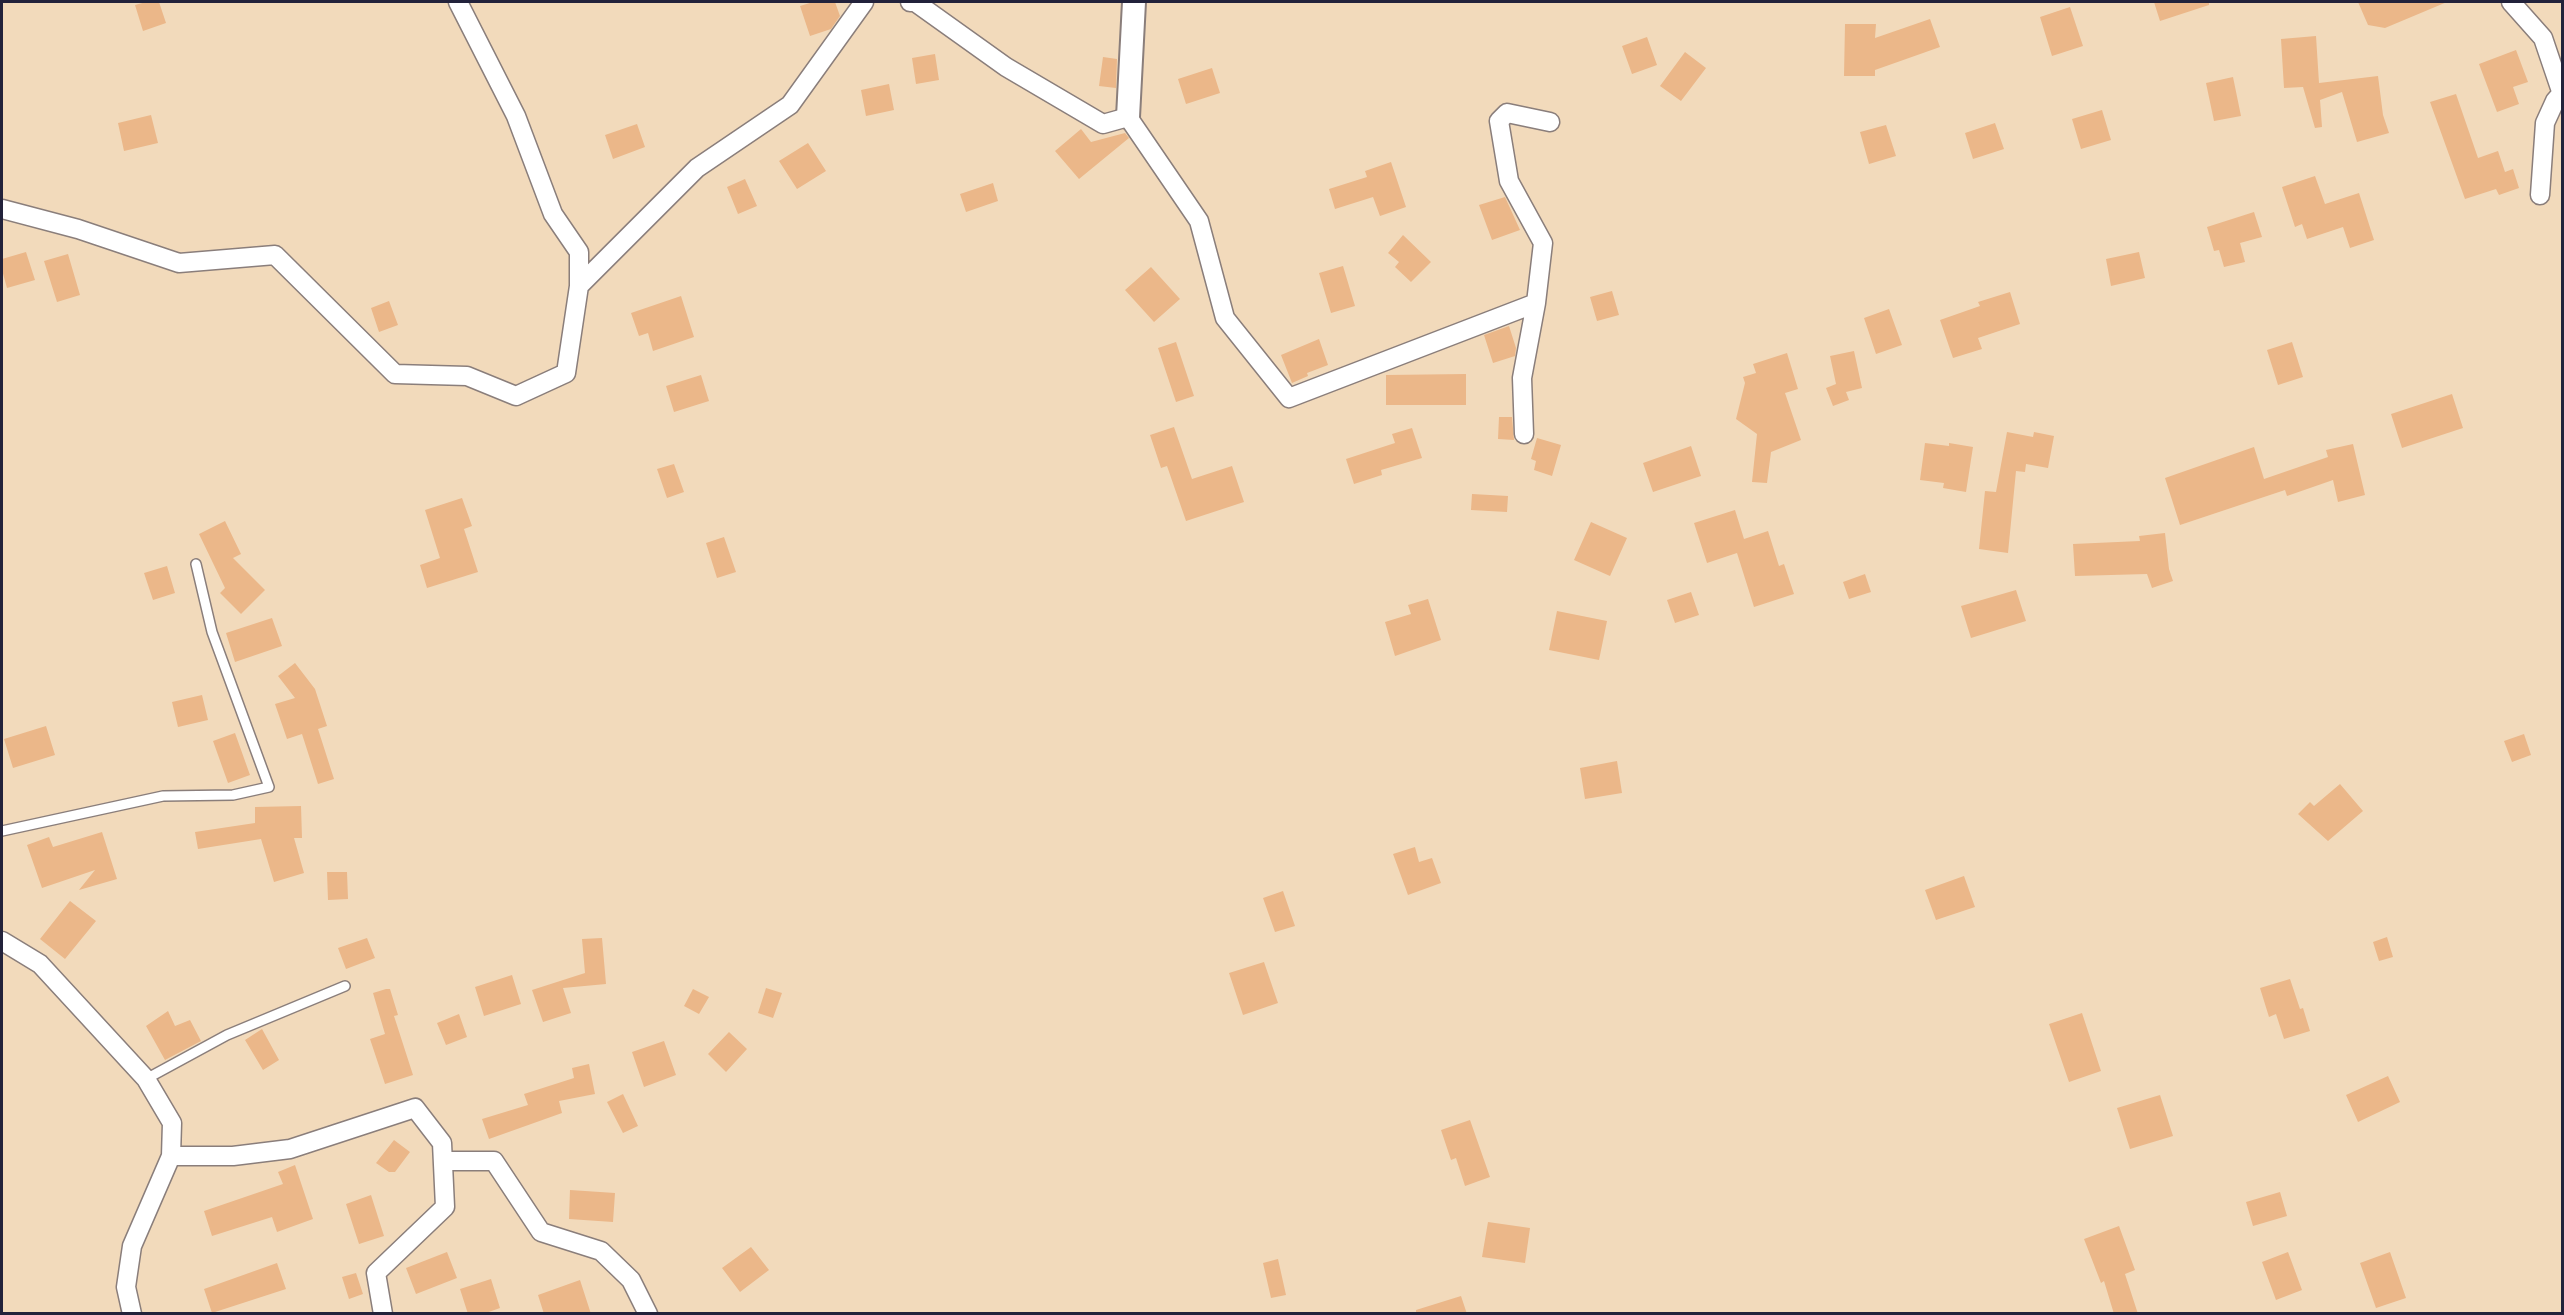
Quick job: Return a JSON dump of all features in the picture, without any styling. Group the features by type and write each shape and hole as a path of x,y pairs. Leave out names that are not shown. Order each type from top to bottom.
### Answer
{"street":[{"path":"2,209 78,228 178,263 275,255 395,374 467,376 516,396 566,373 579,286 579,252 553,214 516,116 458,2"},
{"path":"579,286 697,168 790,105 864,2"},
{"path":"910,2 915,2 1006,68 1103,124 1128,117"},
{"path":"1134,2 1128,117 1199,220 1225,318 1289,398 1536,303"},
{"path":"2511,2 2543,38 2562,93 2555,101 2545,123 2540,195"},
{"path":"1524,434 1522,378 1536,303 1543,243 1509,181 1499,121 1507,113 1550,122"},
{"path":"2,941 40,964 146,1079 172,1123 171,1156 132,1246 126,1287 132,1314"},
{"path":"171,1156 233,1156 290,1149 415,1108 442,1143 445,1207 376,1274 382,1314"},
{"path":"443,1161 494,1161 541,1232 601,1251 632,1280 648,1314"}],"lane":[{"path":"2,831 163,796 232,795 269,787 212,632 196,564"},
{"path":"146,1079 227,1035 345,986"}],"building":[{"path":"159,2 166,23 143,31 135,5"},
{"path":"813,2 835,2 840,16 831,29 810,36 800,6"},
{"path":"2154,2 2209,2 2209,5 2160,21"},
{"path":"2358,2 2447,2 2385,28 2368,25"},
{"path":"2070,7 2083,46 2052,56 2040,17"},
{"path":"1930,19 1940,47 1875,70 1875,76 1844,76 1845,24 1876,24 1875,38"},
{"path":"2316,36 2319,83 2378,76 2383,115 2389,133 2357,142 2342,92 2320,100 2322,127 2315,128 2303,87 2284,88 2281,39"},
{"path":"1647,37 1657,65 1632,74 1622,46"},
{"path":"2516,50 2528,82 2513,87 2519,104 2497,112 2479,64"},
{"path":"1685,52 1706,68 1681,101 1660,86"},
{"path":"935,54 939,80 916,84 912,58"},
{"path":"1103,57 1117,59 1116,88 1099,86"},
{"path":"1212,68 1220,93 1186,104 1178,79"},
{"path":"2233,77 2241,116 2214,121 2206,83"},
{"path":"889,84 894,110 866,116 861,90"},
{"path":"2456,94 2478,158 2498,151 2505,172 2513,169 2519,188 2499,195 2496,189 2465,199 2430,102"},
{"path":"2102,110 2111,140 2081,149 2072,119"},
{"path":"151,115 158,143 124,151 118,123"},
{"path":"1995,123 2004,149 1973,159 1965,133"},
{"path":"637,124 645,147 613,159 605,135"},
{"path":"1886,125 1896,156 1869,164 1860,132"},
{"path":"1081,129 1091,142 1125,133 1129,138 1079,179 1055,151"},
{"path":"808,143 826,171 797,189 779,161"},
{"path":"1391,162 1406,207 1380,216 1373,197 1335,209 1329,189 1367,177 1365,171"},
{"path":"2315,176 2325,204 2359,193 2374,240 2350,248 2343,227 2307,239 2302,224 2295,227 2282,187"},
{"path":"745,179 757,206 738,214 727,187"},
{"path":"993,183 998,201 966,212 960,194"},
{"path":"1505,197 1520,230 1492,240 1479,205"},
{"path":"2254,212 2262,237 2240,243 2245,262 2224,267 2219,250 2214,251 2207,227"},
{"path":"1403,235 1431,262 1411,282 1395,267 1399,262 1388,253"},
{"path":"26,252 35,280 7,288 2,270 2,259"},
{"path":"2139,252 2145,278 2111,286 2106,259"},
{"path":"68,254 80,295 57,302 44,261"},
{"path":"1343,266 1355,306 1331,313 1319,273"},
{"path":"1151,267 1180,299 1154,322 1125,290"},
{"path":"1612,291 1619,315 1597,321 1590,297"},
{"path":"2010,292 2020,324 1978,338 1982,349 1953,358 1940,320 1980,306 1978,302"},
{"path":"681,296 694,337 653,351 648,333 639,336 631,313"},
{"path":"389,301 398,325 379,332 371,308"},
{"path":"1889,309 1902,345 1876,354 1864,318"},
{"path":"1509,326 1516,348 1515,356 1493,363 1484,335"},
{"path":"1319,339 1328,365 1307,373 1308,376 1292,383 1281,355"},
{"path":"1176,342 1194,396 1176,402 1158,348"},
{"path":"2292,342 2303,377 2278,385 2267,350"},
{"path":"1854,351 1862,388 1846,392 1849,400 1833,406 1826,388 1836,384 1830,356"},
{"path":"1787,353 1798,389 1785,393 1801,440 1771,452 1767,483 1752,482 1757,434 1736,419 1745,383 1743,377 1756,373 1753,364"},
{"path":"1466,374 1466,405 1386,405 1386,375"},
{"path":"701,375 709,401 674,412 666,386"},
{"path":"2452,394 2463,428 2402,448 2391,414"},
{"path":"1499,417 1512,417 1514,440 1498,439"},
{"path":"1174,427 1192,479 1232,466 1244,502 1186,521 1167,466 1161,468 1150,435"},
{"path":"1412,428 1422,458 1381,470 1382,475 1354,484 1346,459 1395,443 1392,434"},
{"path":"2007,432 2033,437 2034,432 2054,436 2048,468 2026,464 2025,472 2016,471 2008,553 1979,549 1985,491 1996,492"},
{"path":"1537,438 1561,445 1552,476 1534,470 1536,461 1531,459"},
{"path":"1925,443 1949,446 1949,443 1973,447 1966,492 1943,488 1944,483 1920,480"},
{"path":"2353,444 2365,495 2338,502 2333,480 2287,496 2285,490 2180,525 2165,478 2254,447 2264,479 2328,457 2326,450"},
{"path":"1691,446 1701,476 1653,492 1643,463"},
{"path":"674,464 684,492 667,498 657,469"},
{"path":"1472,494 1508,496 1507,512 1471,510"},
{"path":"462,498 472,526 464,529 478,572 427,588 420,565 440,558 425,510"},
{"path":"1735,510 1744,539 1768,531 1779,566 1784,564 1794,594 1754,607 1737,553 1707,563 1694,523"},
{"path":"225,521 241,554 233,558 265,590 241,614 220,593 225,588 199,534"},
{"path":"1591,522 1627,538 1610,576 1574,560"},
{"path":"2165,533 2169,569 2173,581 2152,588 2147,574 2075,576 2073,544 2140,541 2139,536"},
{"path":"724,537 736,572 717,578 706,543"},
{"path":"167,566 175,593 153,600 144,573"},
{"path":"1865,574 1871,592 1849,599 1843,582"},
{"path":"2016,590 2026,621 1971,638 1961,606"},
{"path":"1691,592 1699,615 1675,623 1667,600"},
{"path":"1428,599 1441,640 1395,656 1385,622 1411,614 1408,605"},
{"path":"1557,611 1607,621 1599,660 1549,650"},
{"path":"272,618 282,646 235,662 226,633"},
{"path":"295,663 315,689 327,726 318,729 334,779 318,784 302,734 287,739 275,704 295,698 278,676"},
{"path":"202,695 208,720 178,727 172,702"},
{"path":"46,726 55,755 13,768 4,739"},
{"path":"235,733 250,775 228,783 213,741"},
{"path":"2524,734 2531,755 2512,762 2504,741"},
{"path":"1617,761 1622,793 1585,799 1580,768"},
{"path":"2340,784 2363,811 2328,841 2298,814 2310,802 2314,806"},
{"path":"301,806 302,838 294,838 304,873 274,882 261,839 198,849 195,832 255,823 255,807"},
{"path":"102,832 117,879 79,890 95,870 42,888 27,845 49,837 53,847"},
{"path":"1415,847 1419,862 1432,858 1441,883 1408,895 1393,854"},
{"path":"327,872 347,872 348,899 328,900"},
{"path":"1964,876 1975,907 1936,920 1925,890"},
{"path":"1283,891 1295,926 1275,932 1263,898"},
{"path":"70,901 96,921 65,959 40,939"},
{"path":"2387,937 2393,957 2379,961 2373,942"},
{"path":"367,938 375,958 346,969 338,948"},
{"path":"602,938 606,984 563,988 571,1013 543,1022 532,990 585,973 582,939"},
{"path":"1264,962 1278,1003 1243,1015 1229,973"},
{"path":"512,975 521,1004 484,1016 475,987"},
{"path":"2290,979 2310,1031 2284,1039 2276,1014 2269,1017 2260,988"},
{"path":"766,988 782,993 773,1018 758,1013"},
{"path":"390,989 398,1015 394,1016 413,1075 385,1084 370,1039 385,1034 373,993"},
{"path":"693,989 709,997 699,1014 684,1006"},
{"path":"168,1011 175,1026 190,1020 201,1041 165,1060 146,1026"},
{"path":"2082,1013 2101,1071 2069,1082 2049,1024"},
{"path":"459,1014 467,1037 446,1045 437,1023"},
{"path":"262,1029 279,1060 263,1070 245,1040"},
{"path":"729,1032 747,1049 726,1072 708,1054"},
{"path":"664,1041 676,1075 644,1087 632,1052"},
{"path":"589,1064 595,1094 559,1101 562,1113 489,1139 482,1119 528,1105 524,1094 574,1078 572,1068"},
{"path":"2388,1076 2400,1102 2358,1122 2346,1095"},
{"path":"623,1094 638,1126 623,1133 607,1102"},
{"path":"2160,1095 2173,1136 2130,1149 2117,1108"},
{"path":"1470,1120 1490,1177 1465,1186 1456,1158 1451,1160 1441,1130"},
{"path":"394,1140 410,1152 395,1172 389,1172 376,1163"},
{"path":"295,1165 313,1219 277,1232 272,1217 212,1236 204,1211 283,1184 278,1172"},
{"path":"570,1190 615,1193 613,1222 569,1219"},
{"path":"2280,1192 2287,1216 2253,1226 2246,1202"},
{"path":"371,1195 384,1236 359,1244 346,1204"},
{"path":"1488,1222 1530,1228 1525,1263 1482,1257"},
{"path":"2119,1226 2135,1270 2125,1274 2138,1314 2114,1314 2104,1281 2101,1283 2084,1239"},
{"path":"751,1247 769,1270 740,1292 722,1268"},
{"path":"447,1252 457,1278 416,1294 406,1268"},
{"path":"2288,1252 2302,1290 2276,1300 2262,1262"},
{"path":"2390,1252 2406,1298 2376,1308 2360,1263"},
{"path":"1278,1259 1286,1295 1271,1298 1263,1263"},
{"path":"277,1263 286,1289 212,1313 204,1289"},
{"path":"356,1273 363,1294 349,1299 342,1277"},
{"path":"491,1279 500,1308 483,1314 468,1314 460,1289"},
{"path":"580,1280 591,1314 544,1314 538,1295"},
{"path":"1461,1296 1467,1314 1416,1314 1416,1310"}]}
